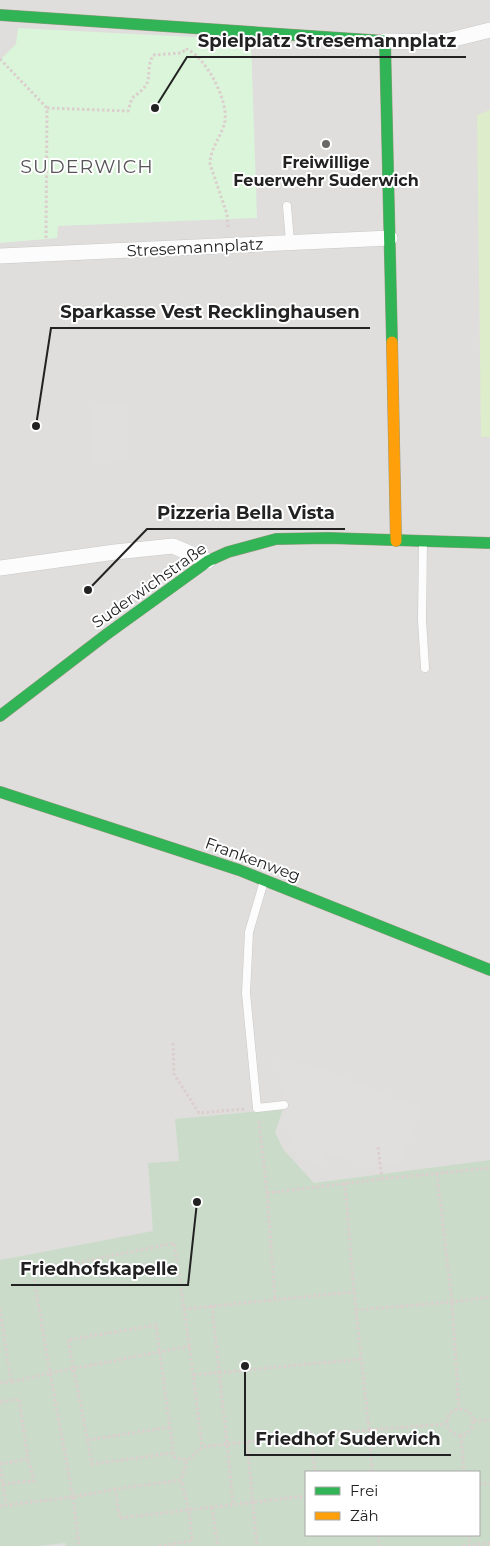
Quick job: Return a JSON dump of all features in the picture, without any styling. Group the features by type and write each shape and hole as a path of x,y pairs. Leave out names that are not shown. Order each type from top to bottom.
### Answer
{"street":[{"path":"0,15 385,41 442,42 490,30"},
{"path":"385,41 396,541"},
{"name":"Stresemannplatz","path":"0,256 390,238"},
{"name":"Suderwichstraße","path":"0,716 106,634 208,562 228,552 276,539 328,538 490,543"},
{"path":"0,568 173,546 208,562"},
{"name":"Frankenweg","path":"0,792 265,879 490,970"}],"lane":[{"path":"287,206 290,242"},
{"path":"423,542 422,620 425,668"},
{"path":"265,879 249,932 246,992 257,1108 284,1105"}],"path":[{"path":"187,49 188,28"},
{"path":"0,59 47,108 128,111 132,98 149,81 149,63 153,55 181,53 187,49"},
{"path":"187,49 194,53 211,75 218,86 225,104 225,121 219,139 210,155 210,164 227,214 230,245"},
{"path":"46,254 47,108"},
{"path":"173,1043 174,1074 199,1113 257,1108 267,1193 275,1300"},
{"path":"378,1147 382,1178"},
{"path":"267,1193 382,1178 490,1168"},
{"path":"437,1174 452,1302 458,1409"},
{"path":"345,1183 372,1471"},
{"path":"79,1546 73,1497 33,1272 174,1243 194,1375 202,1447"},
{"path":"184,1309 354,1292"},
{"path":"356,1310 490,1297"},
{"path":"212,1306 233,1504"},
{"path":"0,1309 11,1382"},
{"path":"173,1453 92,1464 68,1340 156,1325 173,1453 174,1457 187,1461"},
{"path":"0,1383 190,1346"},
{"path":"194,1375 361,1359"},
{"path":"0,1402 18,1399 28,1459 34,1481 3,1484"},
{"path":"458,1409 466,1410 471,1414 474,1421 468,1434 461,1436 452,1433 446,1424 447,1417 452,1411 458,1409"},
{"path":"474,1421 490,1420"},
{"path":"159,1546 192,1541 189,1510 181,1480 187,1461 202,1447 446,1424"},
{"path":"88,1440 170,1427"},
{"path":"311,1436 315,1471"},
{"path":"461,1436 464,1471"},
{"path":"247,1442 257,1546"},
{"path":"6,1505 0,1466 28,1459"},
{"path":"0,1506 181,1480"},
{"path":"115,1489 120,1518 305,1496"},
{"path":"212,1507 218,1546"},
{"path":"463,1546 490,1543"}],"shaded area":[{"path":"0,0 490,0 490,1546 0,1546"},
{"path":"94,402 127,402 128,462 94,463"},
{"path":"278,1060 317,1066 421,1108 400,1163 344,1160 327,1153 320,1167 297,1152 288,1134"}],"green space":[{"path":"18,28 251,40 257,218 58,226 57,238 0,243 0,60 16,44"},
{"path":"490,110 490,437 481,437 477,115"},
{"path":"283,1109 275,1132 283,1149 314,1183 490,1160 490,1546 66,1546 65,1543 38,1546 0,1546 0,1260 153,1231 148,1163 179,1161 175,1119"}],"traffic: fast":[{"path":"0,15 385,41 392,342"},
{"path":"0,716 107,634 208,561 228,552 276,539 328,538 490,543"},
{"path":"0,792 239,870 490,970"}],"traffic: slow":[{"path":"392,342 396,541"}],"place":[{"name":"Spielplatz Stresemannplatz","path":"155,108"},
{"name":"Freiwillige Feuerwehr Suderwich","path":"326,144"},
{"name":"Sparkasse Vest Recklinghausen","path":"36,426"},
{"name":"Pizzeria Bella Vista","path":"88,590"},
{"name":"Friedhofskapelle","path":"197,1202"},
{"name":"Friedhof Suderwich","path":"245,1366"}],"district":[{"name":"SUDERWICH","path":"87,166"}]}
